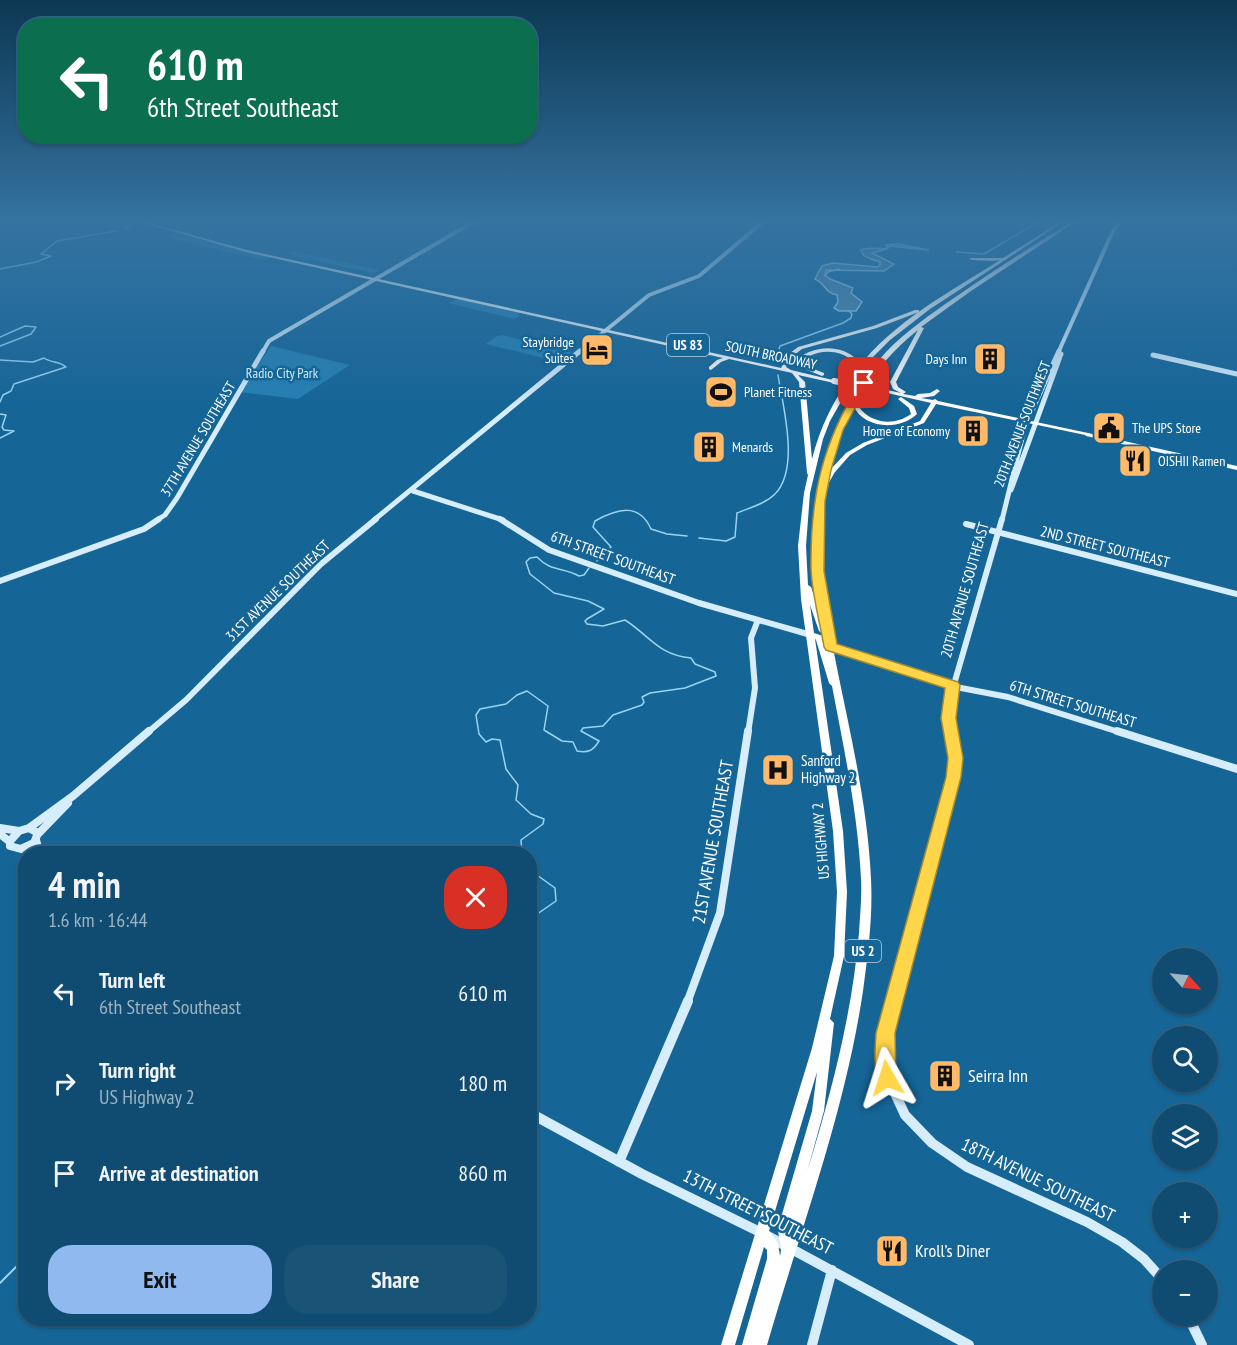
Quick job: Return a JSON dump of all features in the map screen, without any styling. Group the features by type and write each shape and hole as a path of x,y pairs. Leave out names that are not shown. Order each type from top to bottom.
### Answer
{"highway":[{"name":"SOUTH BROADWAY","path":"399,284 527,312"},
{"name":"SOUTH BROADWAY","path":"403,284 501,304 555,319 733,359 837,380"},
{"name":"US HIGHWAY 2","path":"728,1345 801,1108 829,1005 839,956 842,923 841,861 803,578 804,513 811,476 827,421 868,359 915,317 965,284"},
{"name":"US 2","path":"760,1345 844,1067 862,962 866,902 864,872 856,802 818,571 820,501 833,444 858,390 891,350 933,315 980,284"},
{"path":"453,297 459,296 501,304"},
{"path":"766,363 780,363 800,348 882,325 944,297"},
{"path":"527,312 581,323 594,329 598,335"},
{"path":"929,413 936,397 913,395 895,388 893,382 917,333 933,315"},
{"path":"555,319 607,329"},
{"name":"SOUTH BROADWAY","path":"607,329 875,389 913,395"},
{"path":"837,380 809,369 803,358 817,350 846,354 856,363 852,380"},
{"path":"711,368 719,361 733,359 791,373 801,379 808,465 811,476"},
{"path":"787,359 783,367 794,372"},
{"name":"SOUTH BROADWAY","path":"875,389 936,397 953,406 1088,435"},
{"path":"858,390 856,408 868,419 897,423 913,415 914,409 907,402 875,389"},
{"path":"820,501 828,478 841,460 865,444 917,425 940,406 953,406"},
{"path":"803,578 820,619 825,642 831,647"},
{"path":"811,635 820,638 841,710"},
{"path":"789,1248 785,1238 785,1228 818,1111 828,1041 829,1005"},
{"path":"749,1345 774,1259 773,1248 762,1233"}],"main road":[{"name":"SOUTH BROADWAY","path":"1088,435 1237,468"}],"street":[{"name":"37TH AVENUE SOUTHEAST","path":"0,581 133,533 159,520 177,498 267,343 366,284"},
{"path":"588,345 652,293 678,284"},
{"name":"20TH AVENUE SOUTHWEST","path":"1008,498 1012,474 1027,422 1090,284"},
{"path":"588,345 607,329"},
{"name":"31ST AVENUE SOUTHEAST","path":"19,831 28,828 73,796 210,678 321,564 413,491 588,345"},
{"name":"20TH AVENUE SOUTHWEST","path":"1008,498 1018,476 1063,345"},
{"path":"1153,355 1237,374"},
{"name":"6TH STREET SOUTHEAST","path":"413,491 497,517 536,545 665,592 811,635"},
{"name":"20TH AVENUE SOUTHEAST","path":"901,1109 887,1078 884,1064 885,1041 956,767 949,718 953,685 1008,498"},
{"name":"2ND STREET SOUTHEAST","path":"966,524 1237,594"},
{"name":"21ST AVENUE SOUTHEAST","path":"619,1162 697,980 720,913 755,688 749,639 758,620"},
{"name":"6TH STREET SOUTHEAST","path":"831,647 953,685 1008,697 1237,769"},
{"name":"31ST AVENUE SOUTHEAST","path":"30,846 73,796"},
{"path":"0,828 19,831"},
{"path":"28,828 36,830 38,846"},
{"path":"9,842 19,831"},
{"path":"0,834 10,846 18,849"},
{"name":"18TH AVENUE SOUTHEAST","path":"901,1109 918,1131 943,1153 1122,1242 1152,1270"},
{"name":"13TH STREET SOUTHEAST","path":"537,1117 619,1162 762,1233 969,1345"},
{"path":"812,1345 832,1270"},
{"path":"1193,1326 1202,1345"}],"green space":[{"path":"458,299 520,315 515,319 448,303"},
{"path":"502,335 572,353 560,362 486,344"},
{"name":"Radio City Park","path":"271,346 350,365 298,399 240,392"}],"shaded area":[{"path":"822,284 842,284 853,288 851,293 862,302 856,311 839,311 834,308 838,302 837,295"}],"waterway":[{"path":"776,361 780,346 843,323 851,318 852,314 849,311"},
{"path":"0,337 25,326 36,327 31,334 0,346"},
{"path":"0,360 33,362 44,358 66,367 14,384 11,391 3,395 0,402"},
{"path":"699,538 726,541 735,537 737,513 767,500 783,483 787,469 788,437 778,375"},
{"path":"0,414 6,415 2,427 4,430 14,431 0,438"},
{"path":"597,561 611,547 593,527 595,521 611,513 634,511 646,520 651,529 667,534 687,536"},
{"path":"521,846 521,840 543,824 544,819 531,814 516,800 518,785 506,769 500,740 492,739 486,742 479,734 476,715 480,709 506,704 517,695 527,691 548,706 544,730 562,741 573,742 577,751 587,751 595,747 599,741 581,731 583,728 603,726 613,715 642,705 644,702 642,697 650,693 685,688 716,676 715,672 695,664 691,658 662,649 625,620 603,626 587,624 585,621 587,619 604,609 588,601 554,593 530,574 526,562 530,558 537,557 547,565 579,576 584,575 589,568"},
{"path":"537,875 555,888 556,901 537,914"},
{"path":"0,1283 18,1265"}],"place":[{"name":"Staybridge Suites","path":"597,350"},
{"name":"Days Inn","path":"990,359"},
{"name":"Planet Fitness","path":"721,392"},
{"name":"The UPS Store","path":"1109,428"},
{"name":"Home of Economy","path":"973,431"},
{"name":"Menards","path":"709,447"},
{"name":"OISHII Ramen","path":"1135,461"},
{"name":"Sanford Highway 2","path":"778,770"},
{"name":"Seirra Inn","path":"945,1076"},
{"name":"Kroll’s Diner","path":"892,1251"}],"route":[{"path":"864,383 858,390 838,430 825,470 820,501 817,530 818,571 831,647 953,685 949,718 956,767 886,1033 884,1064 887,1078"}]}
